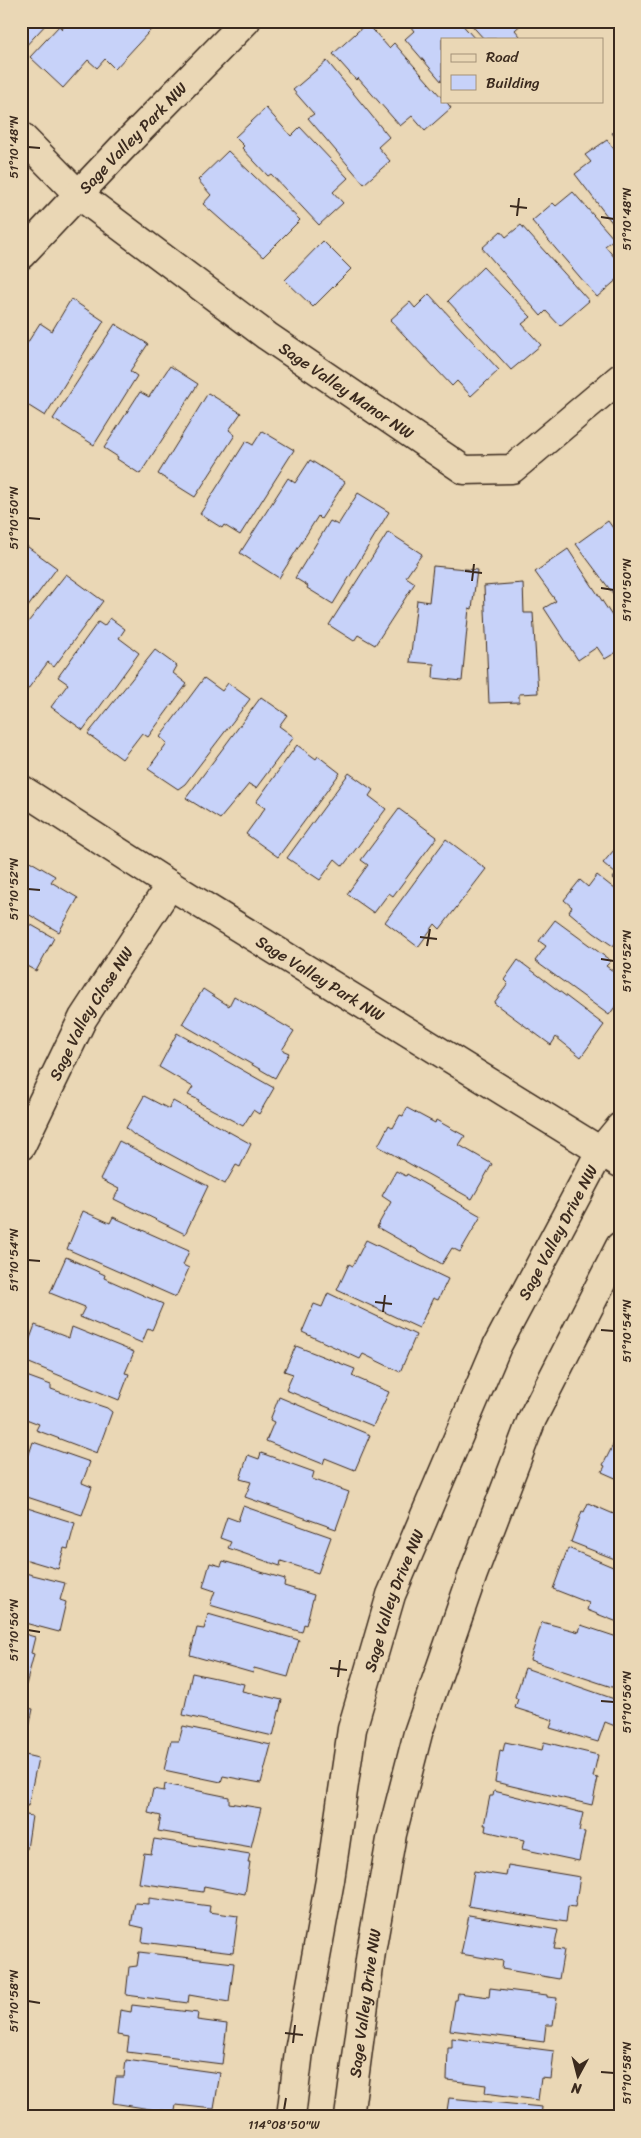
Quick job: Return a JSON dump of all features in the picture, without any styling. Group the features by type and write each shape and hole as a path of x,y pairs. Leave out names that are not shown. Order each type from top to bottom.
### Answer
{"street":[{"name":"Sage Valley Park NW","path":"21,255 246,21"},
{"name":"Sage Valley Manor NW","path":"21,136 79,195 267,336 464,470 512,469 620,378"},
{"name":"Sage Valley Park NW","path":"21,789 170,885 610,1156"},
{"name":"Sage Valley Close NW","path":"21,1146 83,1018 170,885"},
{"name":"Sage Valley Drive NW","path":"291,2117 299,2051 330,1880 352,1729 391,1595 497,1346 610,1156 620,1127"},
{"name":"Sage Valley Drive NW","path":"349,2117 376,1922 392,1834 418,1733 473,1574 532,1419 620,1246"}],"building":[{"path":"21,21 49,21 22,50 21,50"},
{"path":"63,21 159,21 115,69 105,59 97,68 88,60 63,88 30,57 59,26 62,29 66,25"},
{"path":"406,21 459,21 474,38 441,38 441,81 405,39 414,31"},
{"path":"468,21 525,21 515,30 520,36 518,38 483,38"},
{"path":"367,23 389,48 394,43 441,97 441,102 447,102 451,108 425,131 412,116 400,126 358,78 356,80 333,54"},
{"path":"327,61 389,137 378,147 390,161 364,184 308,118 314,114 293,90"},
{"path":"266,108 291,136 300,127 348,178 333,192 343,203 319,225 271,174 268,176 242,148 244,146 235,137"},
{"path":"620,127 620,144 612,133"},
{"path":"607,140 620,157 620,233 575,174 591,162 585,155"},
{"path":"228,151 300,220 263,257 203,204 211,195 198,180"},
{"path":"573,192 614,239 605,246 620,264 620,277 597,297 532,221 553,203 556,206"},
{"path":"521,225 589,301 560,326 546,311 541,316 482,248 501,231 506,237"},
{"path":"323,241 351,269 313,307 285,280"},
{"path":"483,267 531,317 522,324 541,345 511,370 448,301"},
{"path":"429,294 499,370 471,396 457,381 452,386 390,320 410,302 415,308"},
{"path":"71,299 104,321 45,416 21,401 27,388 21,384 21,353 40,323 52,331"},
{"path":"115,324 148,344 130,371 137,376 94,445 53,419"},
{"path":"170,366 198,384 140,474 104,448 140,392 149,397"},
{"path":"208,393 241,413 229,430 235,435 195,497 158,474"},
{"path":"262,431 294,450 240,535 224,525 222,528 200,514 246,441 253,445"},
{"path":"310,460 345,482 321,519 318,516 279,578 240,553 288,478 295,483"},
{"path":"620,486 620,496 615,490"},
{"path":"358,493 389,512 333,604 295,578 330,521 338,525"},
{"path":"608,521 620,538 620,603 576,544"},
{"path":"388,532 422,554 406,577 415,583 375,645 358,635 354,641 329,625"},
{"path":"21,542 57,568 21,616"},
{"path":"568,549 620,628 620,650 605,659 597,647 578,660 544,608 556,601 535,572"},
{"path":"433,566 477,570 472,609 469,608 462,681 433,678 434,664 410,662 417,600 429,602"},
{"path":"66,574 103,601 54,667 48,662 25,693 21,690 21,631"},
{"path":"523,583 524,613 533,613 538,693 519,694 519,702 489,703 484,586"},
{"path":"110,618 125,629 119,638 139,653 83,730 51,707 68,684 58,677 98,622 104,626"},
{"path":"155,650 177,666 173,673 187,684 148,737 142,733 122,759 88,734"},
{"path":"204,678 222,691 228,683 250,699 185,784 178,789 148,769 167,743 160,737"},
{"path":"261,697 287,715 279,726 294,737 256,788 249,784 220,819 186,798"},
{"path":"297,745 316,759 318,756 340,773 278,857 246,834 265,808 256,802"},
{"path":"349,773 373,790 369,796 386,809 343,866 335,859 320,880 287,858"},
{"path":"399,809 437,837 393,896 389,893 374,913 347,894 368,865 361,860"},
{"path":"446,839 486,869 440,929 435,924 418,947 385,922"},
{"path":"620,843 620,884 613,878 616,874 603,863"},
{"path":"21,856 55,876 51,882 78,898 59,932 21,910"},
{"path":"597,875 620,893 620,945 616,942 613,946 594,933 569,912 572,907 564,900 580,880 588,887"},
{"path":"21,919 54,938 36,971 21,963"},
{"path":"555,920 611,961 606,966 620,976 620,1000 609,1015 535,961 546,946 539,941"},
{"path":"518,960 604,1025 581,1057 556,1037 551,1045 494,1003 508,984 504,980"},
{"path":"203,989 229,1006 234,996 294,1031 282,1050 289,1053 275,1078 182,1024"},
{"path":"177,1033 274,1088 259,1114 253,1110 243,1126 188,1095 193,1087 159,1067"},
{"path":"144,1096 169,1109 173,1101 251,1144 240,1167 236,1165 225,1184 134,1135 126,1128"},
{"path":"407,1108 435,1123 436,1120 465,1136 459,1145 492,1164 472,1199 378,1146 389,1125 393,1128 400,1115 403,1116"},
{"path":"119,1141 208,1186 185,1234 114,1199 119,1189 100,1179"},
{"path":"396,1171 406,1176 407,1174 481,1216 460,1252 452,1248 442,1264 377,1227 391,1202 382,1196"},
{"path":"83,1211 110,1223 113,1217 189,1251 183,1265 189,1268 176,1297 67,1249"},
{"path":"366,1240 448,1279 438,1300 433,1298 419,1328 337,1290 349,1264 353,1266"},
{"path":"66,1257 105,1275 104,1278 163,1304 152,1330 148,1328 142,1343 80,1317 85,1307 50,1293"},
{"path":"328,1293 416,1335 400,1372 363,1354 360,1359 302,1332 314,1304 322,1307"},
{"path":"35,1325 69,1338 72,1327 134,1352 125,1373 129,1374 119,1400 22,1360"},
{"path":"296,1346 355,1369 352,1376 389,1392 373,1426 286,1390 293,1374 284,1371"},
{"path":"21,1374 51,1385 51,1389 107,1408 112,1412 97,1453 36,1430 39,1424 21,1417"},
{"path":"279,1397 370,1435 355,1470 325,1458 323,1464 266,1441 274,1422 270,1420"},
{"path":"620,1435 620,1480 602,1472 605,1466 603,1465 616,1439 618,1440"},
{"path":"33,1442 90,1462 82,1483 92,1487 82,1515 21,1495 21,1452 29,1454"},
{"path":"261,1453 314,1472 312,1479 349,1492 336,1529 245,1497 251,1482 240,1479 248,1455 259,1459"},
{"path":"588,1503 616,1515 620,1507 620,1561 571,1542 582,1511 584,1512"},
{"path":"21,1506 75,1523 68,1549 64,1548 58,1569 21,1558"},
{"path":"243,1506 331,1537 318,1573 281,1561 280,1566 228,1548 231,1542 220,1538 227,1517 238,1521"},
{"path":"568,1548 620,1570 620,1623 587,1610 589,1603 553,1589"},
{"path":"223,1561 285,1579 284,1586 314,1595 306,1625 304,1624 302,1632 210,1605 215,1591 203,1587 210,1563 221,1566"},
{"path":"21,1572 65,1583 60,1600 66,1602 59,1632 21,1622"},
{"path":"208,1614 299,1640 288,1677 254,1668 253,1673 190,1655 197,1628 204,1629"},
{"path":"542,1622 579,1632 581,1625 620,1638 620,1683 618,1689 530,1660"},
{"path":"21,1633 35,1637 31,1653 34,1654 26,1685 21,1684"},
{"path":"525,1668 620,1701 620,1713 615,1726 605,1722 598,1742 550,1728 553,1720 515,1708 518,1699 515,1697"},
{"path":"192,1673 244,1684 242,1691 282,1700 273,1736 183,1715"},
{"path":"21,1707 33,1709 26,1742 21,1741"},
{"path":"183,1726 271,1745 261,1783 223,1776 221,1782 164,1770 171,1741 179,1741"},
{"path":"505,1742 542,1750 544,1742 598,1755 593,1777 598,1778 592,1805 495,1782 500,1750 503,1751"},
{"path":"21,1754 38,1758 28,1806 21,1805"},
{"path":"165,1784 229,1797 229,1803 261,1808 251,1847 158,1831 161,1816 148,1813 153,1789 164,1791"},
{"path":"494,1791 583,1813 579,1831 585,1832 579,1861 522,1849 524,1840 485,1831 486,1825 484,1825 490,1796 493,1796"},
{"path":"21,1814 32,1816 27,1849 21,1848"},
{"path":"154,1839 250,1854 245,1894 204,1886 203,1892 139,1883 144,1853 151,1854"},
{"path":"508,1865 580,1877 575,1907 568,1906 566,1922 468,1906 474,1871 506,1876"},
{"path":"149,1898 210,1906 209,1912 238,1916 233,1953 142,1942 144,1928 131,1925 135,1903 149,1904"},
{"path":"469,1915 558,1930 554,1949 564,1950 559,1979 502,1969 503,1961 461,1954"},
{"path":"139,1952 234,1963 229,2002 189,1995 188,2003 126,1995 129,1967 137,1966"},
{"path":"490,1988 557,1998 553,2025 546,2025 544,2042 450,2030 458,1993 489,1997"},
{"path":"132,2005 198,2013 197,2020 227,2024 222,2064 127,2052 129,2037 117,2035 120,2010 131,2012"},
{"path":"452,2038 554,2051 551,2079 541,2078 538,2100 485,2093 486,2085 447,2080 448,2048 452,2048"},
{"path":"126,2060 220,2073 214,2109 176,2105 175,2111 156,2110 113,2103 116,2077 124,2077"},
{"path":"449,2098 542,2107 541,2117 446,2117"}]}
